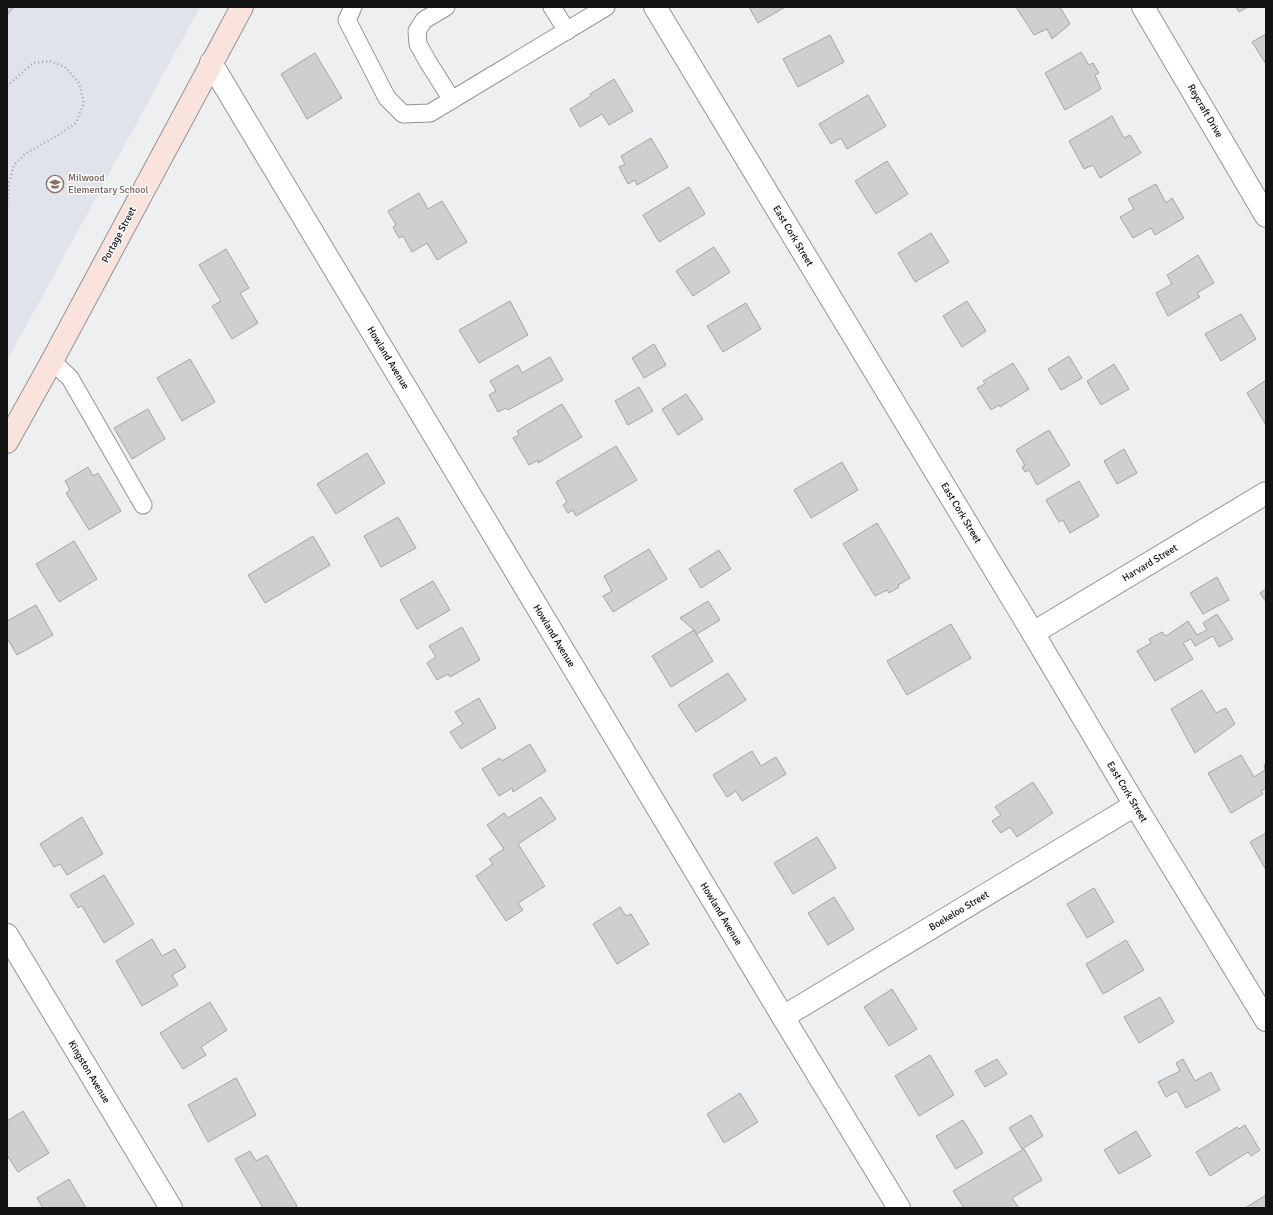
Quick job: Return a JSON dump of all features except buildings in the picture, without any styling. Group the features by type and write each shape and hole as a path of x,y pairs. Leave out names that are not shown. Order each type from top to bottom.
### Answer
{"main road":[{"name":"Portage Street","path":"7,442 242,7"}],"street":[{"name":"East Cork Street","path":"655,7 1266,1020"},
{"name":"Reycraft Drive","path":"1143,7 1266,216"},
{"name":"Howland Avenue","path":"211,63 899,1208"},
{"name":"Harvard Street","path":"1033,633 1266,493"},
{"name":"Boekeloo Street","path":"783,1017 1135,805"},
{"name":"Kingston Avenue","path":"7,935 171,1208"}],"lane":[{"path":"353,7 347,20 387,98 403,114 430,113 606,7"},
{"path":"446,7 424,20 417,31 418,44 452,100"},
{"path":"552,7 567,31"},
{"path":"52,361 70,378 143,505"}],"path":[{"path":"7,86 33,63 50,61 65,67 79,83 84,104 76,123 25,154 14,166 9,182 7,206"}],"shaded area":[{"name":"Milwood Elementary School","path":"7,7 200,7 7,361"}],"place":[{"name":"Milwood Elementary School","path":"55,184"}]}
